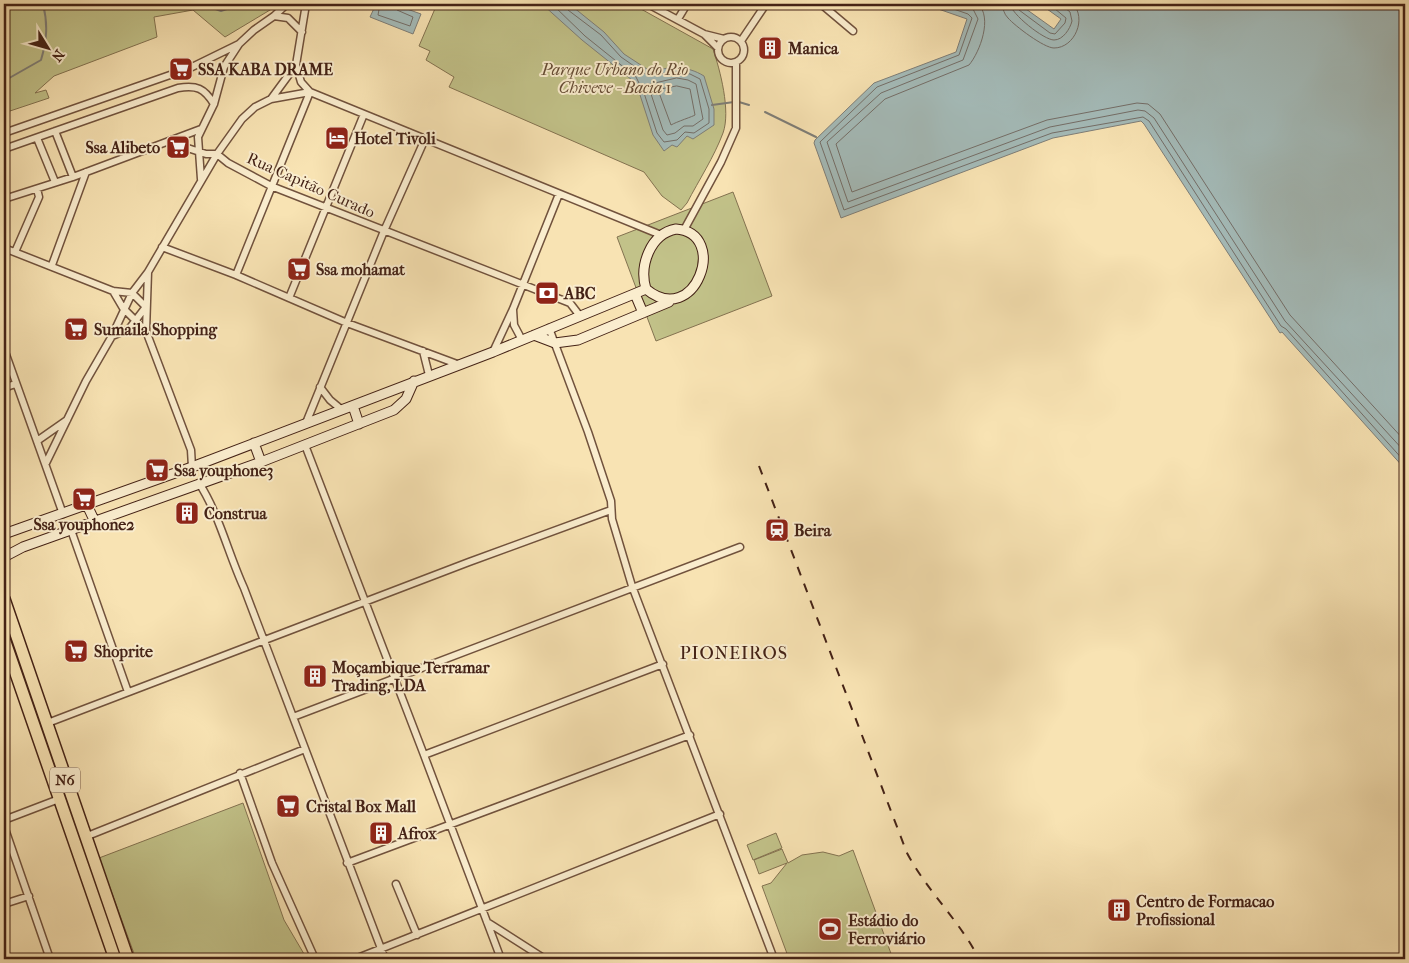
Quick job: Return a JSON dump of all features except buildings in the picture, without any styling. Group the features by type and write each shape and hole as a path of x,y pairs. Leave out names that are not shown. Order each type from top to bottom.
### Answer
{"highway":[{"name":"N6","path":"4,599 8,644 30,696 74,825 84,846 115,959"},
{"name":"N6","path":"30,696 45,724 59,799 84,846 128,959"}],"street":[{"path":"201,180 198,137 214,104 224,67 239,44 286,4"},
{"path":"271,99 296,65 306,4"},
{"path":"648,4 704,34 718,48 720,57 728,63 735,80"},
{"path":"678,19 687,4"},
{"path":"728,63 736,62 744,54 741,41 766,4"},
{"path":"821,4 853,31"},
{"path":"274,16 288,18 302,32"},
{"path":"704,34 724,39 730,37 741,41"},
{"path":"718,48 724,39"},
{"path":"4,132 74,110 190,68 239,44"},
{"path":"684,230 721,162 736,128 736,62"},
{"path":"296,65 301,82 310,92 661,235"},
{"path":"4,149 178,88 192,86 206,92 214,104"},
{"path":"46,463 67,419 112,336 123,308 132,292 148,272 217,154 242,119 255,107 271,99 310,92"},
{"path":"236,275 310,92"},
{"path":"74,110 77,122"},
{"path":"289,298 324,208 364,114"},
{"path":"4,200 73,177 201,129"},
{"path":"55,131 73,177"},
{"path":"37,138 55,182"},
{"path":"306,423 384,231 425,139"},
{"path":"169,142 199,150 206,154 217,154"},
{"name":"Rua Capitão Curado","path":"217,154 228,163 271,186 522,286 570,303 580,316"},
{"path":"52,265 86,172"},
{"path":"16,252 39,197 37,188"},
{"path":"493,352 513,309 559,194"},
{"path":"534,335 555,343 578,340 683,297 693,288 701,272 704,254 697,238 684,230 667,231 661,235 650,250 644,263 642,277 646,289 662,300 672,301"},
{"path":"162,247 236,275 347,322 457,364"},
{"path":"4,248 52,265 113,291 132,292 146,307"},
{"path":"148,272 146,332 191,450 191,475 203,481 385,959"},
{"path":"4,534 192,467 353,406 457,364 493,352 646,289"},
{"path":"113,291 123,308 146,332"},
{"path":"635,294 643,313"},
{"path":"112,336 129,329 137,322 146,307"},
{"path":"513,309 514,325 522,340"},
{"path":"549,328 611,501 611,510 632,586 774,959"},
{"path":"4,350 63,514"},
{"path":"423,351 429,375"},
{"path":"4,557 23,547 260,462 394,410 402,404 414,381"},
{"path":"4,388 16,384"},
{"path":"320,387 330,400 342,410"},
{"path":"353,406 359,424"},
{"path":"37,441 67,419"},
{"path":"254,442 260,462"},
{"path":"305,445 396,679 501,959"},
{"path":"191,450 210,470 203,481"},
{"path":"86,505 95,522"},
{"path":"45,724 611,510"},
{"path":"71,530 128,692"},
{"path":"293,717 396,679 632,586 740,547"},
{"path":"424,755 663,664"},
{"path":"348,863 690,735"},
{"path":"84,846 240,773 305,749"},
{"path":"240,773 272,863 315,959"},
{"path":"4,820 59,799"},
{"path":"355,959 720,814"},
{"path":"4,826 50,959"},
{"path":"396,884 417,935"},
{"path":"4,904 28,896"},
{"path":"487,922 545,959"}],"green space":[{"path":"4,4 280,4 225,37 193,10 154,17 157,37 54,76 35,93 46,90 49,98 4,113"},
{"name":"Parque Urbano do Rio Chiveve - Bacia 1","path":"437,4 632,4 713,49 724,91 725,124 715,151 687,203 681,210 662,196 644,172 449,87 454,77 426,60 430,51 419,46"},
{"path":"733,192 772,296 656,341 617,237"},
{"path":"243,803 284,920 307,959 136,959 99,858"},
{"path":"776,833 782,848 753,860 747,845"},
{"name":"Estádio do Ferroviário","path":"782,849 788,863 802,855 823,852 839,856 853,850 893,959 789,959 762,886 771,883 787,863 759,874 754,860"}],"water":[{"path":"376,4 393,4 421,14 413,34 370,17"},
{"path":"542,4 567,4 573,7 604,32 624,54 650,71 678,68 691,70 704,76 714,109 714,125 693,139 687,136 677,147 672,145 664,151 653,135 640,95 632,80 582,40"},
{"path":"924,4 1019,4 1054,29 1061,19 1040,4 1405,4 1405,469 1282,332 1280,333 1141,121 1053,138 841,218 814,143 815,140 874,83 956,52 967,19"}],"waterway":[{"path":"4,81 41,60 46,32 43,4"},
{"path":"202,4 221,11 241,4"},
{"path":"712,105 734,102"},
{"path":"739,102 749,105"},
{"path":"765,112 816,137"}],"railway":[{"path":"759,466 907,853 924,880 963,932 979,959"}],"place":[{"name":"Manica","path":"770,48"},
{"name":"SSA KABA DRAME","path":"181,69"},
{"name":"Hotel Tivoli","path":"337,138"},
{"name":"Ssa Alibeto","path":"178,147"},
{"name":"Ssa mohamat","path":"299,269"},
{"name":"ABC","path":"547,293"},
{"name":"Sumaila Shopping","path":"76,329"},
{"name":"Ssa youphone3","path":"157,470"},
{"name":"Ssa youphone2","path":"84,499"},
{"name":"Construa","path":"187,513"},
{"name":"Beira","path":"777,530"},
{"name":"Shoprite","path":"76,651"},
{"name":"Moçambique Terramar Trading, LDA","path":"315,676"},
{"name":"Cristal Box Mall","path":"288,806"},
{"name":"Afrox","path":"381,833"},
{"name":"Centro de Formacao Profissional","path":"1119,910"},
{"name":"Estádio do Ferroviário","path":"830,929"}],"district":[{"name":"PIONEIROS","path":"734,653"}]}
